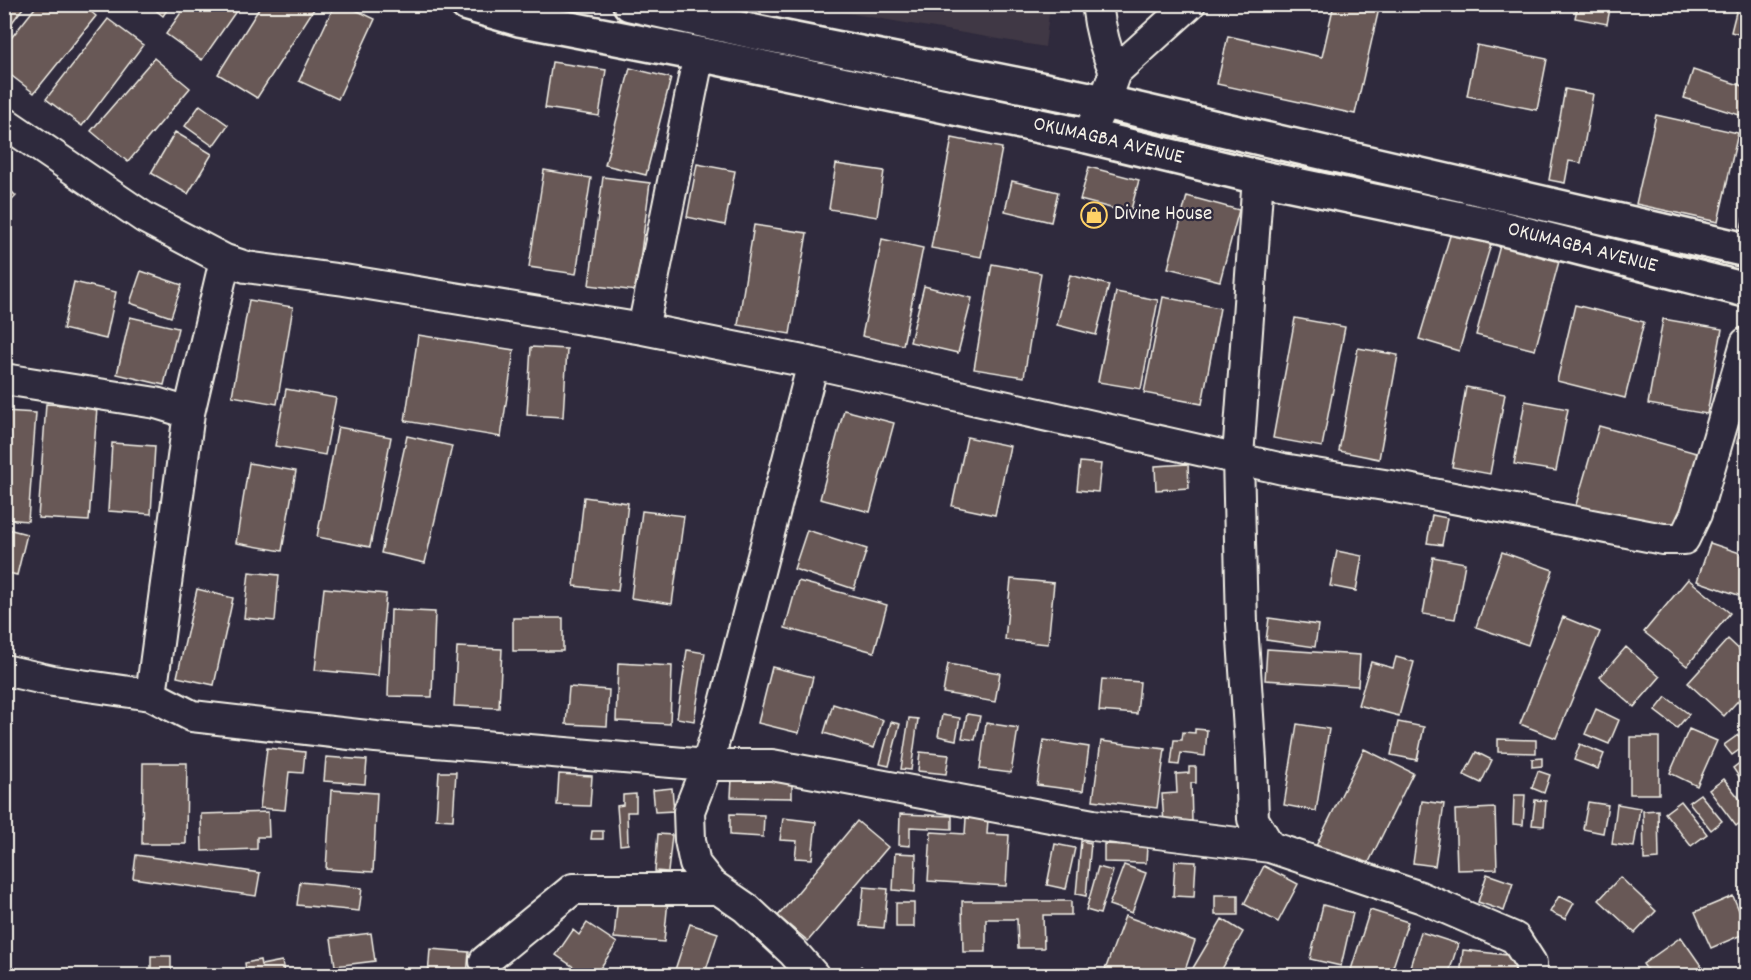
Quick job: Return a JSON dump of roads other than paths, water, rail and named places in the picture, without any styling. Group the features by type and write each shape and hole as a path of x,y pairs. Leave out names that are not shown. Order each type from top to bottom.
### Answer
{"main road":[{"name":"OKUMAGBA AVENUE","path":"467,4 519,19 699,54 1087,136 1258,177 1489,225 1746,290"},
{"name":"OKUMAGBA AVENUE","path":"630,4 1104,102 1746,250"}],"street":[{"path":"1097,4 1102,36 1115,72"},
{"path":"1087,136 1104,102 1115,72 1190,4"},
{"path":"643,329 699,54"},
{"path":"4,122 145,218 225,260 246,267 344,280 643,329 813,363 1238,457 1283,469 1397,487 1663,539 1684,539 1696,514 1746,343"},
{"path":"1258,177 1238,457 1242,624 1253,819 1270,847"},
{"path":"151,695 189,413 225,260"},
{"path":"813,363 707,765 689,811 690,840 695,864 711,884 746,908 814,975"},
{"path":"4,379 156,404 189,413"},
{"path":"4,670 53,681 151,695 192,716 376,737 707,765 772,765 1093,825 1270,847 1420,897 1515,938 1531,963 1532,975"},
{"path":"485,961 573,889 717,889"}],"place":[{"name":"Divine House","path":"1094,215"}]}
